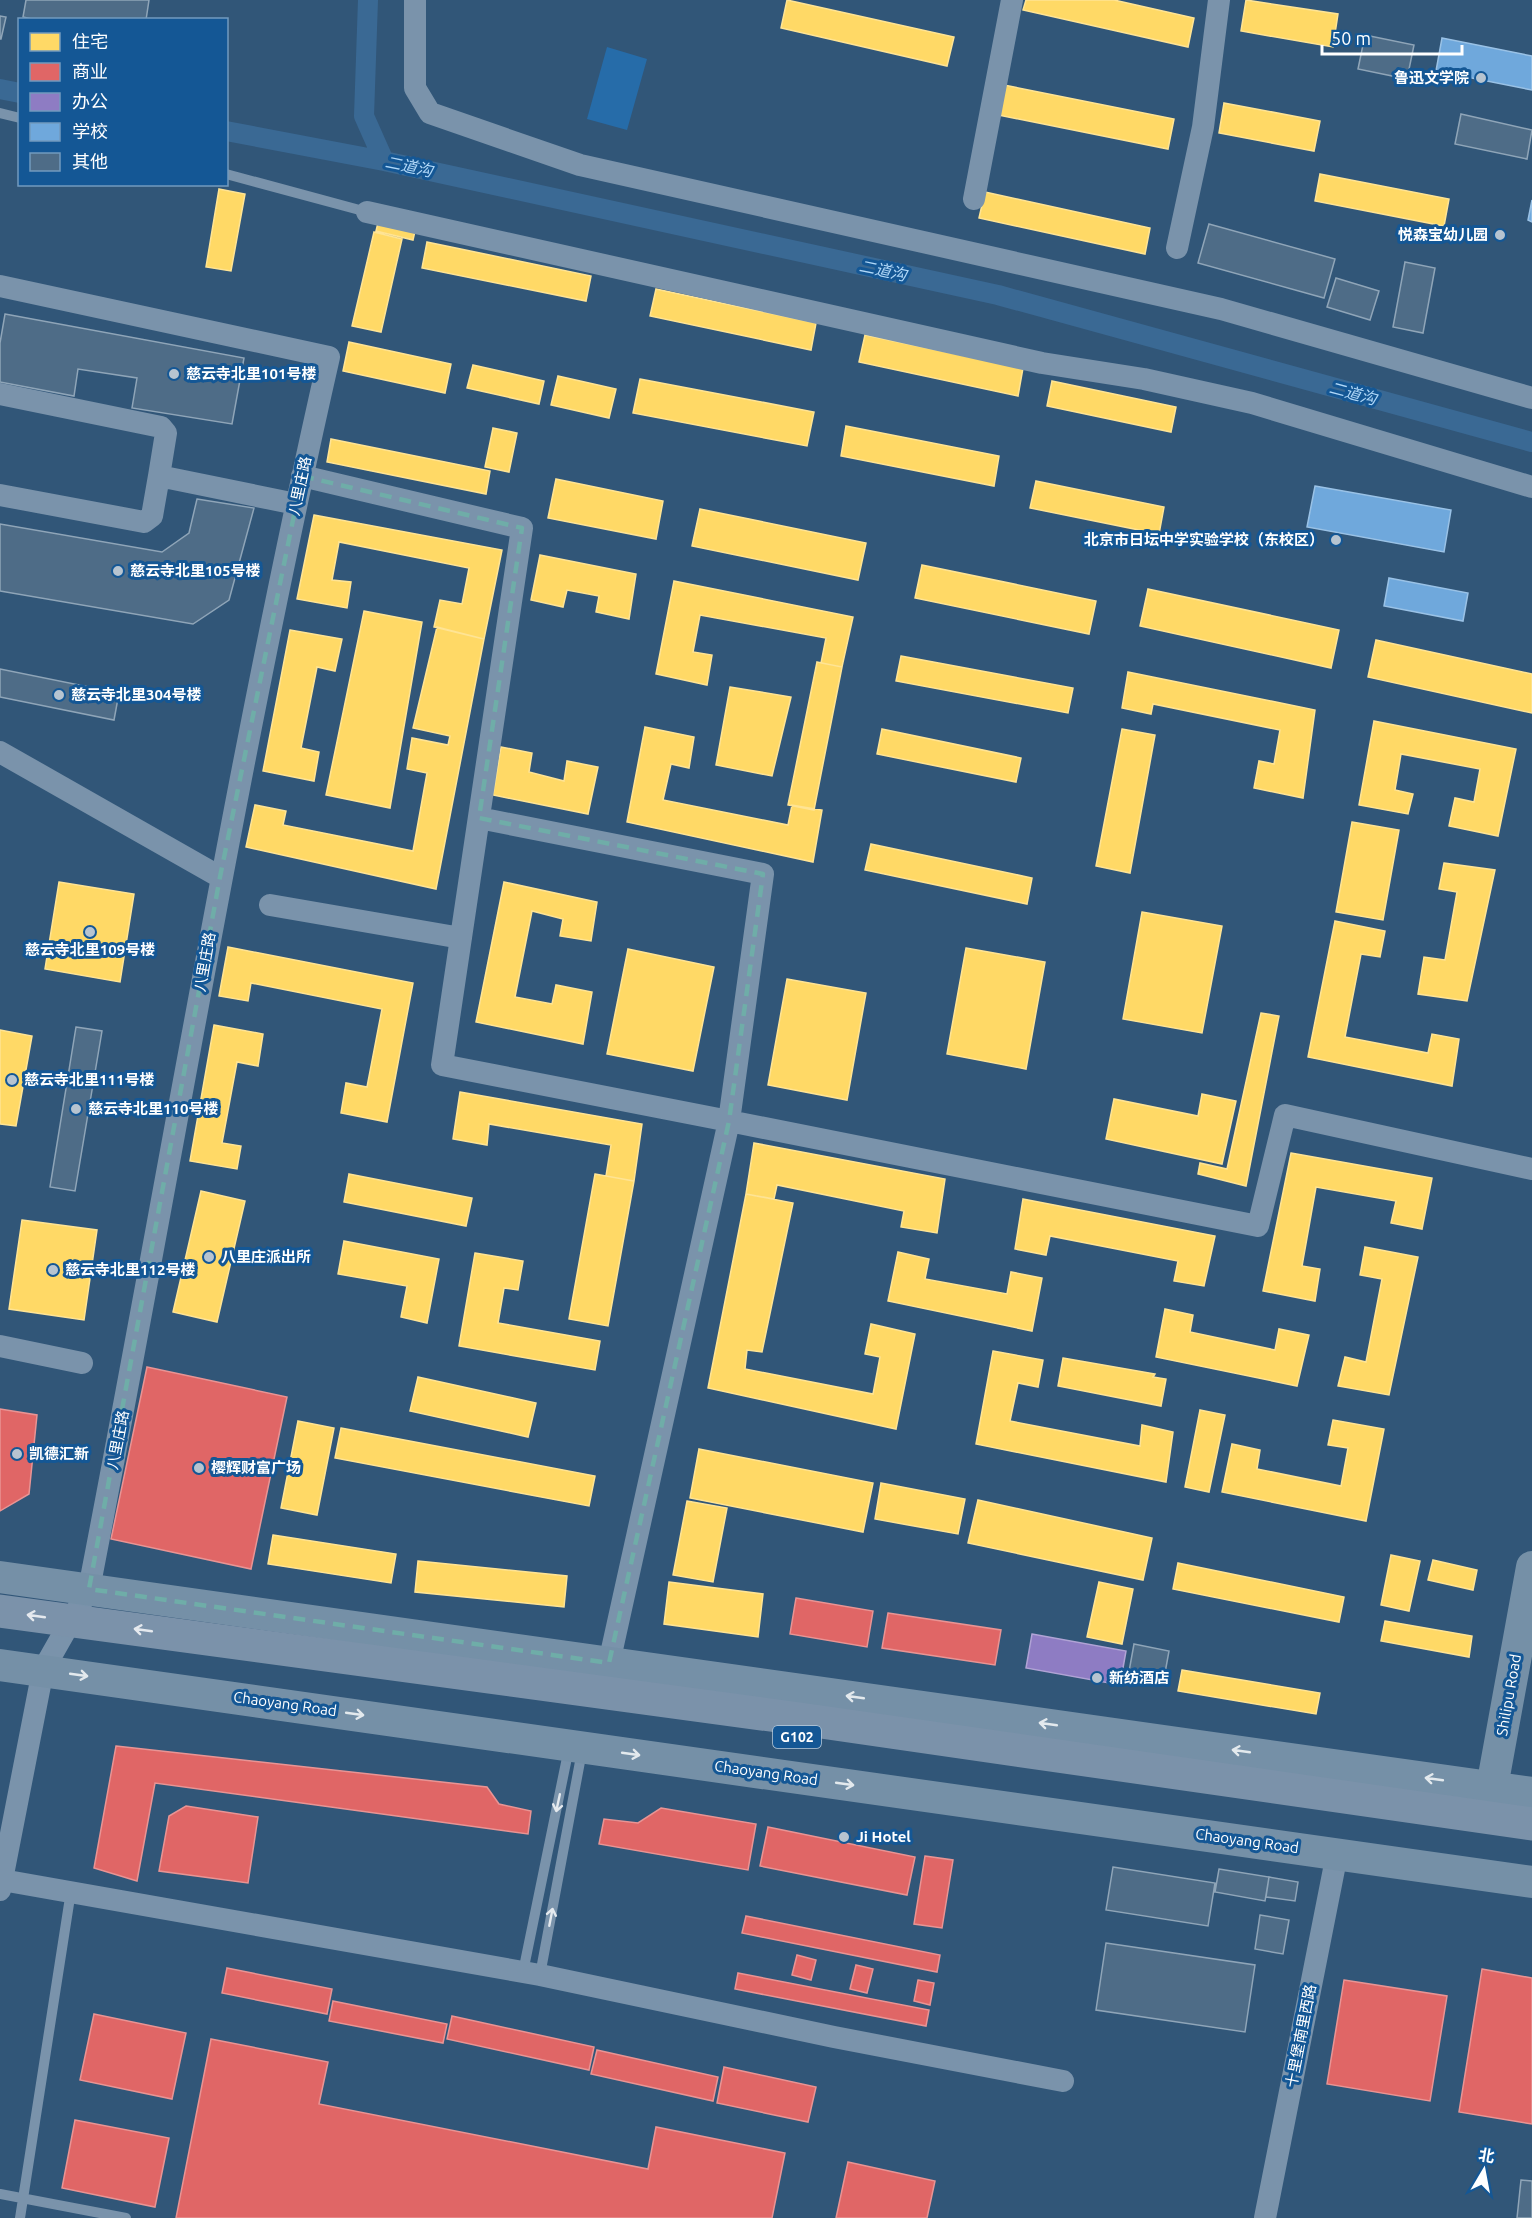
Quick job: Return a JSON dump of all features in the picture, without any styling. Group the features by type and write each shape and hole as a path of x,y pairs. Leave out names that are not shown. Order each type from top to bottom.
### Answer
{"highway":[{"name":"G102","path":"0,1611 65,1631 1532,1845"},
{"name":"G102","path":"0,1633 65,1631 825,1723 1532,1824"}],"street":[{"path":"415,0 415,88 430,113 580,165 1221,309 1532,398"},
{"path":"974,199 1012,0"},
{"path":"1177,248 1203,127 1219,0"},
{"path":"367,212 1042,363 1144,379 1252,403 1532,487"},
{"name":"八里庄路","path":"0,286 329,357 296,504 220,877 89,1589 43,1670 1,1885"},
{"path":"0,394 161,427 166,433 152,516 144,522 0,495"},
{"path":"159,476 296,504"},
{"path":"302,476 522,528 442,1065 1258,1226 1285,1115 1532,1169"},
{"path":"0,752 220,877"},
{"path":"479,818 763,874 729,1121 609,1663"},
{"path":"270,906 461,938"},
{"path":"0,1346 82,1363"},
{"name":"Shilipu Road","path":"1492,1787 1532,1567"},
{"path":"0,1577 1532,1793"},
{"name":"Chaoyang Road","path":"0,1665 1532,1882"},
{"name":"十里堡南里西路","path":"1265,2218 1337,1854"},
{"path":"1,1885 71,1891 531,1973 834,2037 1063,2081"}],"lane":[{"path":"0,113 18,118"},
{"path":"228,175 367,212"},
{"path":"531,1973 576,1746"},
{"path":"531,1973 576,1746"},
{"path":"20,2218 71,1891"},
{"path":"0,2194 126,2218"}],"highlighted area":[{"path":"302,476 522,528 479,818 763,874 729,1121 609,1663 89,1589 220,877"}],"shaded area":[{"path":"607,47 647,59 627,130 587,119"}],"building: 住宅":[{"path":"787,0 954,37 947,66 781,28"},
{"path":"1026,0 1114,0 1194,18 1188,47 1023,10"},
{"path":"1246,0 1338,14 1333,47 1241,31"},
{"path":"1004,85 1174,119 1168,149 998,115"},
{"path":"1224,103 1320,121 1314,151 1219,133"},
{"path":"1320,174 1449,199 1444,226 1315,201"},
{"path":"219,189 245,194 231,271 206,267"},
{"path":"985,192 1150,228 1145,254 979,218"},
{"path":"378,223 415,231 413,240 376,231"},
{"path":"374,232 402,239 381,332 352,326"},
{"path":"427,242 591,276 586,301 422,268"},
{"path":"656,289 816,323 811,350 650,316"},
{"path":"865,335 1023,368 1018,396 859,362"},
{"path":"349,342 451,364 445,393 343,371"},
{"path":"473,365 544,381 539,404 467,388"},
{"path":"558,376 616,389 609,418 551,405"},
{"path":"640,379 814,412 807,446 633,413"},
{"path":"1052,381 1176,407 1171,432 1047,406"},
{"path":"846,426 999,456 994,486 841,456"},
{"path":"493,428 517,433 509,472 485,467"},
{"path":"331,439 490,471 486,494 327,462"},
{"path":"556,479 663,501 656,539 548,518"},
{"path":"1036,481 1164,507 1159,534 1030,508"},
{"path":"700,509 866,543 858,580 692,546"},
{"path":"314,515 502,550 484,639 434,627 440,600 462,604 469,568 339,542 332,580 351,582 347,608 297,599"},
{"path":"540,555 636,574 629,619 596,612 599,596 567,590 563,607 531,600"},
{"path":"922,565 1096,601 1089,634 915,598"},
{"path":"674,581 853,617 842,667 821,663 826,638 700,615 693,652 712,655 707,685 656,674"},
{"path":"1148,589 1339,630 1331,668 1140,626"},
{"path":"364,611 422,622 390,808 326,795"},
{"path":"437,627 484,639 436,889 246,847 255,805 286,811 283,825 413,851 427,773 407,769 412,738 448,745 450,736 413,728"},
{"path":"290,630 342,639 335,671 317,667 301,748 319,752 314,781 263,771"},
{"path":"1376,640 1532,674 1532,713 1368,677"},
{"path":"901,656 1073,688 1068,713 896,681"},
{"path":"817,662 842,667 814,810 788,805"},
{"path":"1128,672 1315,710 1303,798 1254,788 1259,761 1274,764 1280,730 1153,704 1151,714 1122,708"},
{"path":"730,687 791,697 772,776 716,765"},
{"path":"1374,721 1516,749 1498,836 1449,826 1455,798 1474,802 1480,769 1401,754 1395,790 1413,794 1408,814 1359,805"},
{"path":"645,727 694,737 689,768 671,764 663,800 788,825 792,805 822,810 813,862 627,822"},
{"path":"882,729 1021,758 1016,782 877,754"},
{"path":"1122,729 1155,735 1130,873 1096,866"},
{"path":"501,747 532,753 529,772 564,781 567,761 598,767 588,814 493,795"},
{"path":"1352,822 1399,830 1383,920 1336,912"},
{"path":"871,844 1032,878 1027,904 865,870"},
{"path":"1444,863 1495,870 1467,1001 1418,994 1424,957 1445,960 1457,892 1439,889"},
{"name":"慈云寺北里109号楼","path":"59,882 134,894 120,982 45,969"},
{"path":"504,882 597,902 591,941 560,936 563,919 532,911 515,997 552,1004 556,985 592,992 583,1044 476,1022"},
{"path":"1142,912 1222,926 1202,1033 1123,1019"},
{"path":"1335,921 1385,931 1380,957 1361,954 1345,1037 1428,1053 1432,1034 1459,1039 1452,1086 1308,1057"},
{"path":"228,947 413,983 387,1122 341,1113 346,1083 367,1087 382,1009 251,983 248,1001 219,996"},
{"path":"966,948 1045,962 1026,1069 947,1054"},
{"path":"628,949 714,967 693,1071 607,1054"},
{"path":"787,979 866,993 847,1100 768,1085"},
{"path":"1261,1013 1279,1016 1246,1186 1198,1174 1200,1163 1227,1169"},
{"path":"214,1025 263,1034 258,1066 237,1062 222,1143 241,1146 237,1169 190,1161"},
{"name":"慈云寺北里111号楼","path":"0,1030 32,1036 16,1126 0,1124"},
{"path":"460,1092 642,1124 634,1181 606,1176 611,1145 489,1124 487,1145 453,1139"},
{"path":"1202,1094 1236,1101 1222,1164 1106,1139 1114,1099 1198,1116"},
{"path":"754,1143 945,1179 937,1233 901,1227 904,1211 777,1185 774,1199 746,1194"},
{"path":"1291,1153 1432,1178 1422,1229 1391,1223 1396,1201 1316,1187 1302,1266 1320,1269 1315,1301 1263,1291"},
{"path":"349,1174 472,1198 466,1226 344,1202"},
{"path":"595,1174 634,1181 608,1326 569,1319"},
{"name":"八里庄派出所","path":"201,1191 245,1201 217,1322 173,1312"},
{"path":"746,1194 793,1203 762,1352 747,1350 745,1369 873,1394 880,1357 865,1354 871,1324 915,1334 896,1429 708,1388"},
{"path":"1023,1199 1215,1236 1204,1286 1174,1281 1178,1261 1050,1236 1046,1255 1015,1249"},
{"name":"慈云寺北里112号楼","path":"22,1220 97,1230 84,1320 9,1309"},
{"path":"344,1241 439,1259 427,1323 401,1317 407,1286 338,1274"},
{"path":"1365,1247 1418,1257 1389,1395 1338,1386 1345,1357 1366,1362 1382,1279 1360,1275"},
{"path":"898,1252 929,1259 925,1279 1007,1294 1011,1272 1042,1278 1032,1331 888,1301"},
{"path":"475,1253 523,1261 518,1290 504,1288 498,1323 600,1341 595,1370 459,1346"},
{"path":"1165,1309 1193,1315 1190,1332 1275,1350 1279,1329 1309,1335 1297,1386 1156,1357"},
{"path":"993,1351 1043,1360 1038,1387 1018,1383 1010,1421 1140,1446 1142,1425 1173,1432 1166,1482 976,1444"},
{"path":"1063,1358 1155,1374 1153,1377 1166,1379 1161,1406 1058,1386"},
{"path":"418,1377 536,1403 528,1437 410,1411"},
{"path":"1200,1410 1225,1415 1209,1492 1185,1487"},
{"path":"1333,1420 1384,1429 1366,1521 1222,1492 1232,1444 1260,1450 1257,1469 1341,1486 1348,1448 1328,1445"},
{"path":"298,1421 334,1428 317,1515 281,1508"},
{"path":"341,1428 595,1476 589,1506 335,1458"},
{"path":"699,1449 873,1483 863,1532 690,1498"},
{"path":"881,1483 965,1499 958,1534 875,1519"},
{"path":"978,1500 1152,1538 1143,1580 968,1543"},
{"path":"687,1501 727,1508 713,1582 673,1575"},
{"path":"273,1535 396,1554 391,1583 268,1564"},
{"path":"1391,1555 1420,1561 1409,1611 1381,1605"},
{"path":"1433,1560 1477,1570 1473,1590 1428,1580"},
{"path":"418,1561 567,1576 564,1607 415,1592"},
{"path":"1178,1563 1344,1597 1339,1622 1173,1589"},
{"path":"669,1582 763,1594 758,1637 664,1624"},
{"path":"1099,1582 1133,1589 1122,1644 1087,1637"},
{"path":"1385,1621 1472,1636 1469,1657 1381,1641"},
{"path":"1182,1670 1320,1693 1316,1714 1178,1691"}],"building: 商业":[{"name":"樱辉财富广场","path":"147,1367 287,1397 251,1569 111,1539"},
{"name":"凯德汇新","path":"0,1409 37,1415 29,1494 0,1511"},
{"path":"796,1598 873,1611 867,1647 790,1634"},
{"path":"888,1613 1001,1630 995,1665 882,1648"},
{"path":"116,1746 487,1787 499,1804 531,1811 528,1834 155,1783 137,1881 94,1868"},
{"path":"186,1806 258,1817 248,1883 159,1871 169,1816"},
{"path":"661,1808 756,1824 748,1870 599,1844 604,1819 638,1823"},
{"path":"768,1827 915,1857 907,1895 760,1866"},
{"path":"925,1856 953,1860 942,1928 914,1924"},
{"path":"746,1916 940,1955 937,1972 742,1933"},
{"path":"797,1955 816,1960 811,1980 792,1975"},
{"path":"856,1965 873,1969 867,1993 850,1989"},
{"path":"227,1968 332,1989 327,2014 222,1993"},
{"path":"1482,1969 1532,1978 1532,2124 1459,2112"},
{"path":"738,1973 929,2010 926,2026 735,1989"},
{"path":"918,1980 934,1983 930,2005 914,2001"},
{"path":"1344,1980 1447,1996 1430,2101 1327,2084"},
{"path":"333,2001 447,2024 443,2043 329,2021"},
{"path":"94,2014 186,2033 172,2099 80,2080"},
{"path":"452,2016 594,2047 589,2070 447,2039"},
{"path":"211,2039 328,2062 319,2104 648,2169 656,2127 785,2153 772,2218 176,2218"},
{"path":"597,2050 718,2077 713,2101 591,2074"},
{"path":"724,2067 816,2087 808,2122 717,2103"},
{"path":"75,2120 169,2138 155,2207 62,2188"},
{"path":"848,2162 935,2181 927,2218 836,2218"}],"building: 办公":[{"path":"1032,1634 1126,1651 1120,1685 1026,1668"}],"building: 学校":[{"path":"1442,38 1532,56 1532,90 1436,71"},
{"path":"1532,200 1532,222 1528,220"},
{"path":"1315,486 1451,510 1444,552 1307,527"},
{"path":"1389,578 1468,593 1463,621 1384,606"}],"building: 其他":[{"path":"26,0 149,0 146,18 23,17"},
{"path":"0,16 6,17 1,39 0,39"},
{"path":"1365,35 1414,45 1407,79 1358,69"},
{"path":"1461,114 1532,130 1527,159 1455,144"},
{"path":"1209,224 1335,259 1324,298 1198,263"},
{"path":"1405,262 1435,268 1423,333 1393,327"},
{"path":"1336,278 1379,291 1370,320 1327,307"},
{"name":"慈云寺北里101号楼","path":"5,314 244,358 232,424 132,408 137,378 78,369 74,396 0,382 0,343"},
{"name":"慈云寺北里105号楼","path":"197,499 254,508 229,600 193,624 0,591 0,524 162,552 189,533"},
{"name":"慈云寺北里304号楼","path":"0,669 119,693 114,720 0,697"},
{"name":"慈云寺北里110号楼","path":"76,1027 102,1031 75,1191 50,1187"},
{"path":"1134,1644 1169,1651 1163,1684 1128,1677"},
{"path":"1113,1867 1215,1883 1208,1926 1106,1910"},
{"path":"1219,1869 1269,1877 1265,1901 1215,1892"},
{"path":"1269,1877 1298,1882 1295,1901 1266,1897"},
{"path":"1260,1915 1289,1920 1283,1954 1255,1949"},
{"path":"1106,1943 1255,1965 1245,2032 1096,2010"},
{"path":"1521,2180 1532,2181 1532,2218 1517,2218"}],"waterway":[{"path":"368,0 364,116 384,161"},
{"name":"二道沟","path":"0,89 18,93"},
{"name":"二道沟","path":"228,131 384,161 998,295 1532,442"}],"place":[{"name":"鲁迅文学院","path":"1481,78"},
{"name":"悦森宝幼儿园","path":"1500,235"},
{"name":"慈云寺北里101号楼","path":"174,374"},
{"name":"北京市日坛中学实验学校（东校区）","path":"1336,540"},
{"name":"慈云寺北里105号楼","path":"118,571"},
{"name":"慈云寺北里304号楼","path":"59,695"},
{"name":"慈云寺北里109号楼","path":"90,932"},
{"name":"慈云寺北里111号楼","path":"12,1080"},
{"name":"慈云寺北里110号楼","path":"76,1109"},
{"name":"八里庄派出所","path":"209,1257"},
{"name":"慈云寺北里112号楼","path":"53,1270"},
{"name":"凯德汇新","path":"17,1454"},
{"name":"樱辉财富广场","path":"199,1468"},
{"name":"新纺酒店","path":"1097,1678"},
{"name":"Ji Hotel","path":"844,1837"}]}
